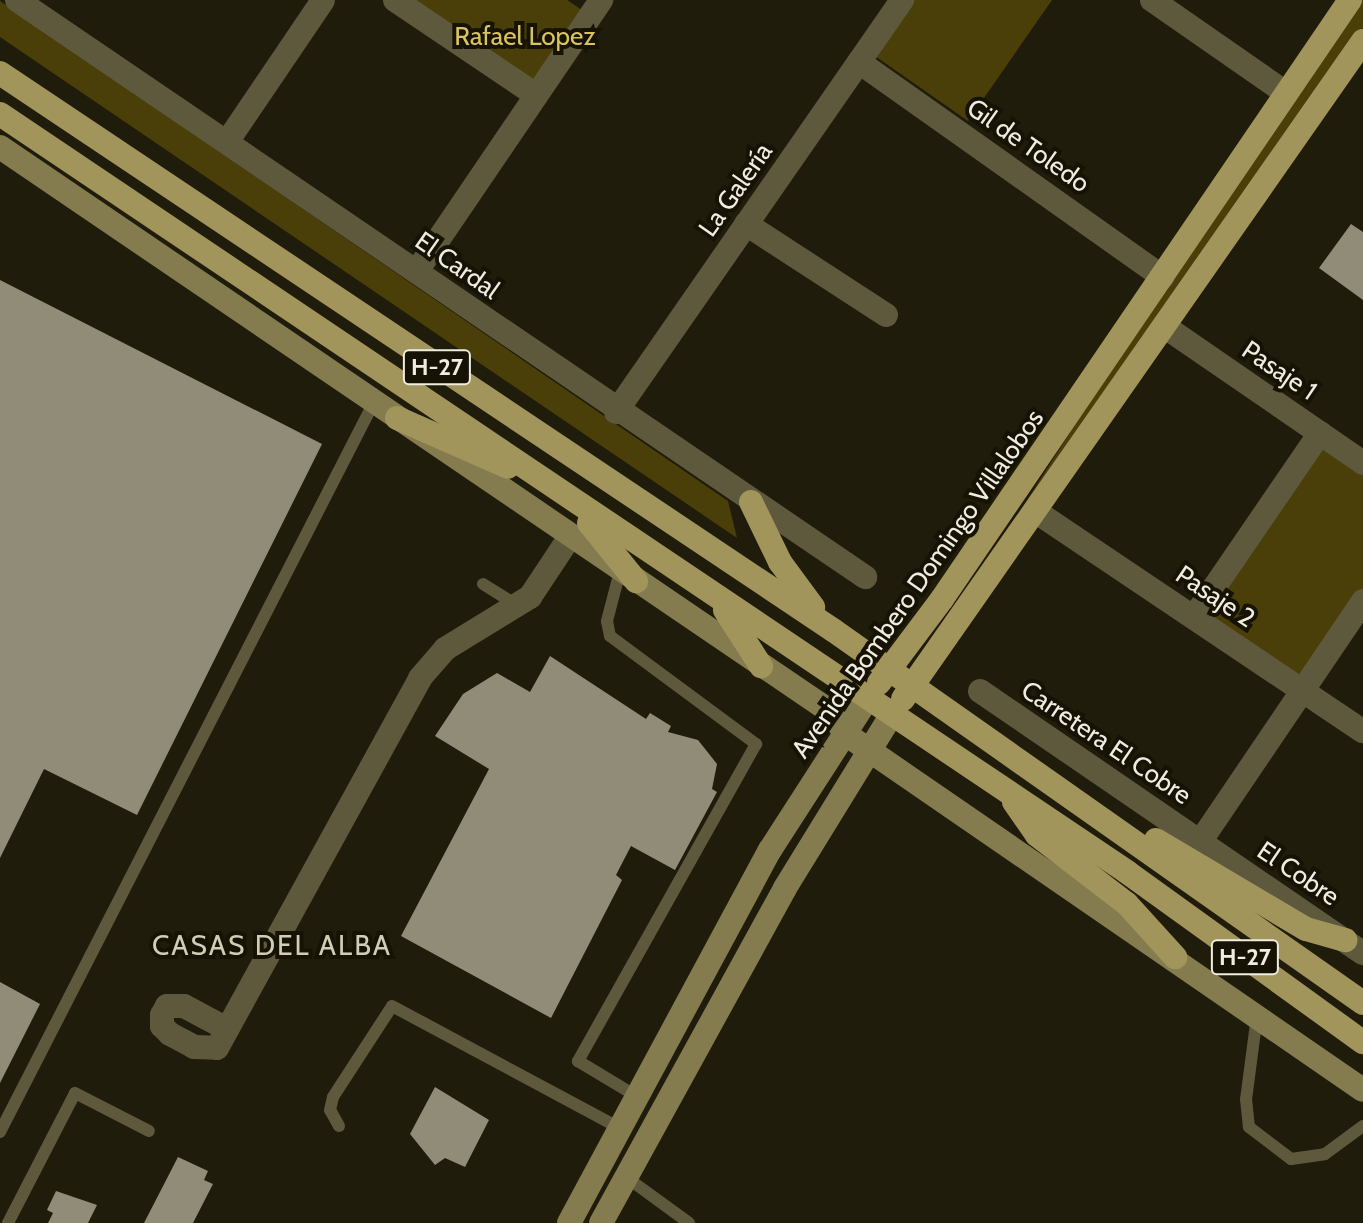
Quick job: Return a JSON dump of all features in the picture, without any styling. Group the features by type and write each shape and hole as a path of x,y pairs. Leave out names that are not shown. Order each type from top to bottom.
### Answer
{"main road":[{"name":"Avenida Bombero Domingo Villalobos","path":"868,698 1163,277 1350,0"},
{"name":"Avenida Bombero Domingo Villalobos","path":"892,714 1363,41"},
{"name":"H-27","path":"0,73 833,630 1363,1003"},
{"name":"H-27","path":"0,114 1009,793 1363,1042"},
{"path":"397,418 546,482 605,539 628,576"},
{"path":"751,502 795,587 833,630"},
{"path":"707,591 735,620 761,666"},
{"path":"1009,793 1037,835 1127,904 1175,957"},
{"path":"1115,829 1153,839 1306,929 1354,947"}],"street":[{"name":"El Cardal","path":"17,0 417,271 616,412 865,577"},
{"path":"227,142 323,0"},
{"path":"395,0 536,95"},
{"name":"La Galería","path":"616,412 902,0"},
{"path":"1152,0 1286,93"},
{"path":"417,271 536,95 591,4"},
{"name":"Gil de Toledo","path":"859,62 1163,277"},
{"path":"5,154 569,538 828,710 847,735 1175,957 1363,1090"},
{"path":"746,224 886,315"},
{"name":"Pasaje 1","path":"1164,326 1363,463"},
{"path":"1194,617 1320,433"},
{"name":"Pasaje 2","path":"1035,511 1363,731"},
{"path":"227,1029 420,678 445,649 530,597 569,538"},
{"path":"1200,842 1363,601"},
{"name":"Carretera El Cobre","path":"980,691 1200,842"},
{"name":"Avenida Bombero Domingo Villalobos","path":"569,1223 770,850 868,698"},
{"name":"Avenida Bombero Domingo Villalobos","path":"601,1223 791,878 873,751 892,714"},
{"name":"El Cobre","path":"1200,842 1354,947"},
{"path":"638,1097 661,1111"}],"lane":[{"path":"0,1132 373,404"},
{"path":"628,576 607,621 610,636 756,744 578,1061 638,1097"},
{"path":"483,584 516,605"},
{"path":"339,1126 330,1110 333,1097 392,1006 620,1128"},
{"path":"1257,1016 1246,1099 1249,1127 1291,1159 1325,1154 1363,1126"},
{"path":"8,1223 75,1093 149,1131"},
{"path":"626,1177 689,1223"}],"green space":[{"name":"Rafael Lopez","path":"405,0 567,0 585,12 535,87"},
{"path":"914,0 1052,0 968,121 875,56"},
{"path":"1352,0 1363,0 1363,28 954,616 1175,266"},
{"path":"0,1 728,501 737,538 0,37"},
{"path":"1319,440 1363,470 1363,594 1304,680 1202,610"}],"building":[{"path":"1351,224 1363,232 1363,300 1319,268"},
{"path":"0,280 322,444 137,815 44,769 0,858"},
{"path":"550,656 646,719 650,713 671,726 668,732 698,740 717,764 712,789 717,792 675,870 631,846 616,875 622,880 551,1018 401,936 489,769 435,736 463,694 497,673 530,692"},
{"path":"0,982 40,1004 0,1083"},
{"path":"435,1087 489,1120 465,1167 445,1158 435,1165 410,1134"},
{"path":"178,1157 208,1171 204,1180 213,1184 193,1223 144,1223"},
{"path":"56,1191 97,1205 88,1223 48,1223 53,1213 47,1210"}],"district":[{"name":"CASAS DEL ALBA","path":"272,945"}]}
